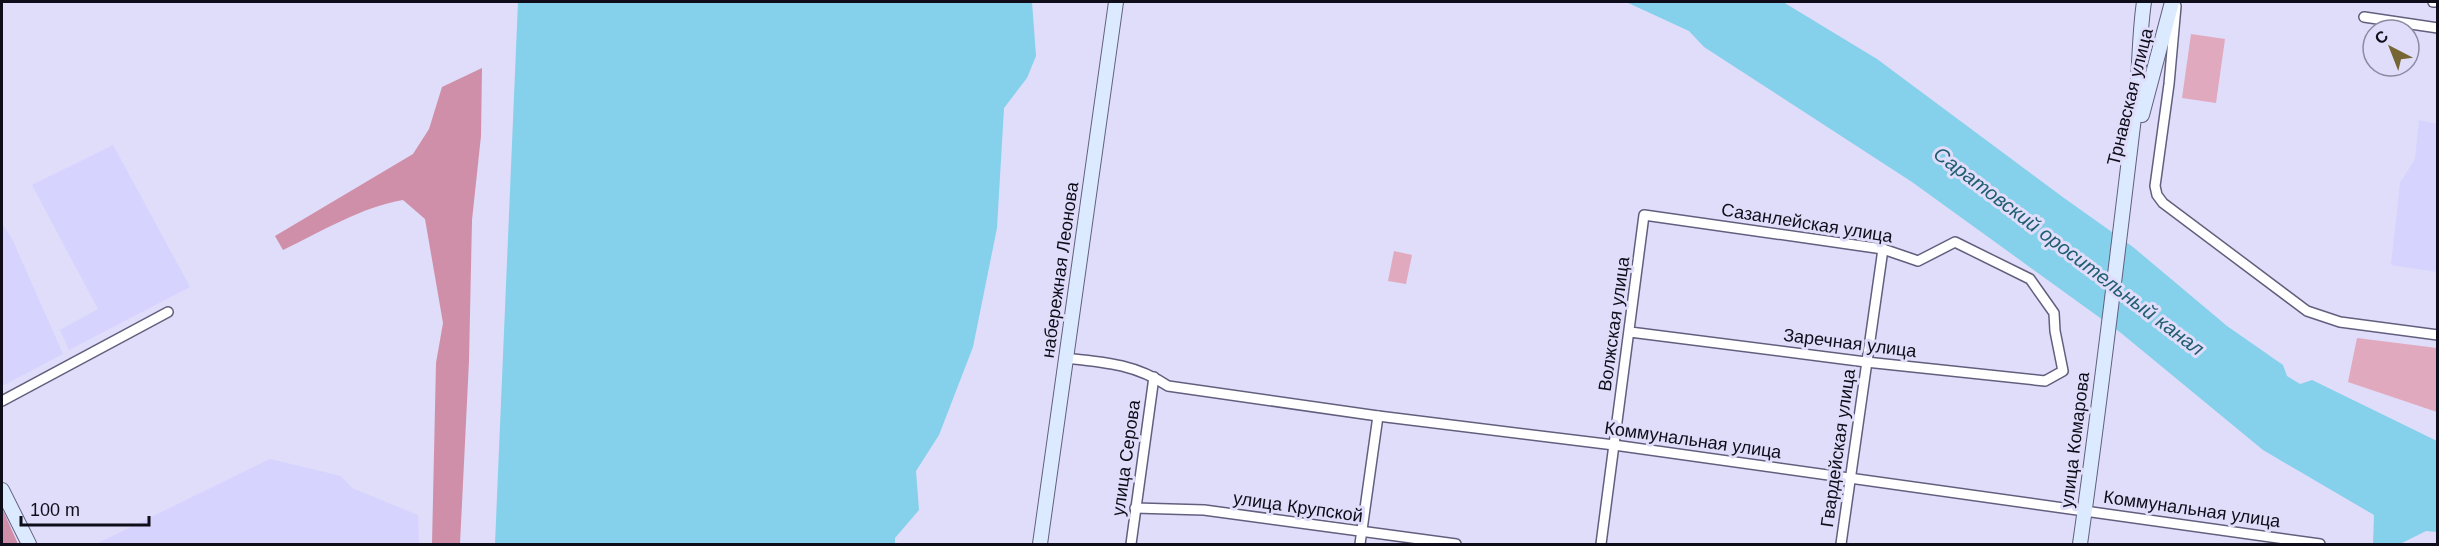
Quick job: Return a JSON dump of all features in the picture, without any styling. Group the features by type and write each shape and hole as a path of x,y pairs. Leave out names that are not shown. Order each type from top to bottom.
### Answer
{"main road":[{"name":"набережная Леонова","path":"1040,544 1116,2"},
{"name":"Трнавская улица","path":"2125,191 2139,78 2144,2"},
{"name":"Трнавская улица","path":"2125,191 2150,81 2174,2"},
{"path":"2141,23 2157,29 2166,27"},
{"name":"улица Комарова","path":"2079,544 2125,191"},
{"path":"2,490 29,544"}],"street":[{"path":"2174,2 2169,84 2155,186 2157,195 2163,203 2307,311 2340,322 2438,335"},
{"path":"2364,17 2438,27"},
{"path":"2150,81 2155,76 2161,75 2169,84"},
{"name":"Сазанлейская улица","path":"1644,215 1883,249 1918,261 1955,242 2030,279 2054,313 2063,371"},
{"name":"Волжская улица","path":"1601,544 1644,215"},
{"name":"Гвардейская улица","path":"1841,544 1883,249"},
{"path":"2,401 168,312"},
{"name":"Заречная улица","path":"1630,332 1866,362 2045,381 2063,371"},
{"name":"Коммунальная улица","path":"1065,358 1125,364 1168,386 1378,416 1614,445 2320,544"},
{"name":"улица Серова","path":"1131,544 1154,377"},
{"path":"1360,544 1378,416"},
{"name":"улица Крупской","path":"1136,508 1204,510 1456,544"}],"shaded area":[{"path":"2191,34 2225,39 2216,103 2182,98"},
{"path":"482,68 481,136 472,220 469,361 460,544 432,544 436,363 443,323 425,219 403,200 357,214 283,250 275,236 413,154 429,129 442,87"},
{"path":"2419,120 2437,124 2437,272 2391,265 2400,183 2415,159"},
{"path":"113,145 190,287 69,350 60,330 98,309 32,185"},
{"path":"2,223 12,239 63,354 2,386"},
{"path":"1394,251 1412,255 1406,284 1388,281"},
{"path":"2357,338 2437,348 2437,412 2348,382"},
{"path":"270,459 341,476 352,488 418,515 419,544 96,544"},
{"path":"2,508 18,544 2,544"}],"water":[{"path":"518,2 1032,2 1036,56 1027,78 1004,108 997,228 973,347 939,435 916,471 919,510 895,538 895,544 495,544"},
{"name":"Саратовский оросительный канал","path":"1626,2 1783,2 1877,59 2133,247 2227,326 2283,365 2287,376 2300,384 2312,380 2437,441 2437,532 2426,531 2400,544 2373,544 2374,515 2263,450 2121,333 1912,182 1704,47 1689,31"}]}
